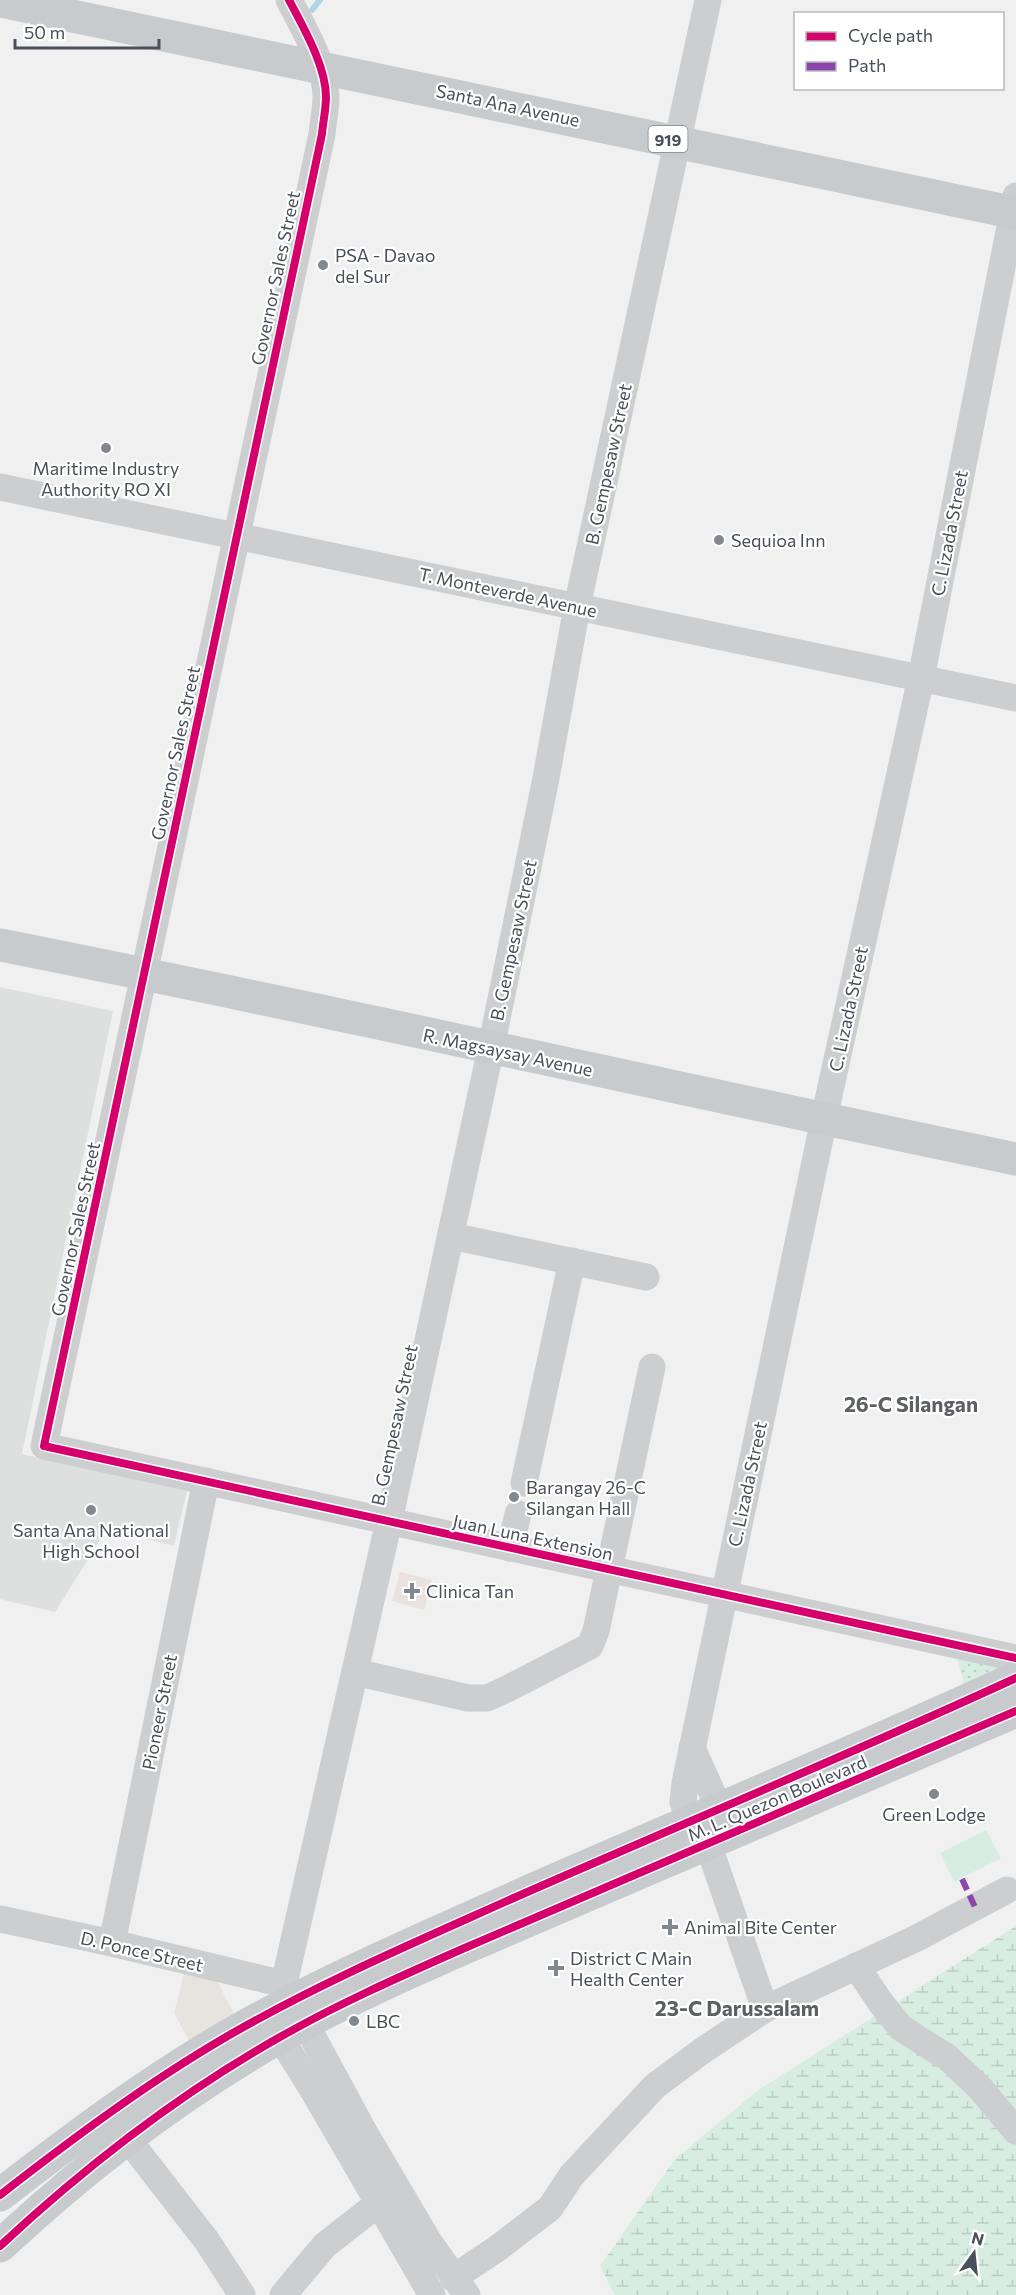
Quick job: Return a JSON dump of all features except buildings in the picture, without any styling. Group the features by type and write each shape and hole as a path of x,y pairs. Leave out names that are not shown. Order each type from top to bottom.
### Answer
{"main road":[{"name":"Santa Ana Avenue","path":"0,1 677,141 1015,207"},
{"name":"R. Magsaysay Avenue","path":"0,945 1016,1159"},
{"name":"M. L. Quezon Boulevard","path":"699,1832 719,1808 1016,1678"},
{"name":"M. L. Quezon Boulevard","path":"0,2195 67,2142 225,2038 285,2012 450,1954 699,1832 1016,1711"},
{"name":"M. L. Quezon Boulevard","path":"0,2246 36,2212 127,2138 215,2077 285,2012"}],"street":[{"name":"Governor Sales Street","path":"44,1446 322,134 326,94 319,66 289,0"},
{"name":"B. Gempesaw Street","path":"285,2012 355,1672 491,1048 546,778 577,607 708,0"},
{"name":"C. Lizada Street","path":"765,2009 699,1832 683,1802 692,1748 824,1120 921,678 1015,207"},
{"name":"T. Monteverde Avenue","path":"0,487 1016,698"},
{"path":"451,1236 646,1277"},
{"path":"524,1483 572,1261"},
{"path":"355,1672 468,1698 487,1698 590,1646 596,1631 652,1367"},
{"name":"Juan Luna Extension","path":"44,1446 1016,1658"},
{"name":"Pioneer Street","path":"112,1943 206,1481"},
{"path":"510,1548 518,1514"},
{"path":"692,1748 719,1808"},
{"path":"285,2012 363,2130 429,2242 460,2287 507,2242 550,2208 579,2167 655,2086 710,2045 765,2009 917,1938 1007,1890"},
{"name":"D. Ponce Street","path":"0,1919 112,1943 285,2012"},
{"path":"856,1966 901,2028 947,2057 980,2088 1016,2131"},
{"path":"285,2012 379,2203 432,2295"},
{"path":"127,2138 207,2241 242,2295"},
{"path":"283,2295 325,2244 379,2203"}],"shaded area":[{"path":"0,987 113,1011 22,1454 187,1491 174,1546 107,1529 55,1612 0,1599"},
{"name":"Clinica Tan","path":"400,1572 432,1580 424,1610 392,1601"},
{"path":"185,1970 216,1979 234,2014 190,2042 174,2013"}],"green space":[{"path":"955,1651 1016,1663 967,1694"},
{"path":"986,1830 1001,1858 954,1882 940,1853"},
{"path":"1016,1926 1016,2295 615,2295 600,2266 675,2159 757,2091"}],"waterway":[{"path":"312,10 320,0"}],"marked path":[{"path":"962,1879 975,1907"}],"cycle path":[{"path":"289,0 313,47 325,85 326,106 322,134 44,1446 1016,1658"},
{"path":"0,2195 139,2092 261,2017 369,1963 1016,1678"},
{"path":"0,2246 99,2160 169,2107 242,2059 302,2025 369,1991 460,1950 1016,1711"}],"place":[{"name":"PSA - Davao del Sur","path":"323,265"},
{"name":"Maritime Industry Authority RO XI","path":"106,448"},
{"name":"Sequioa Inn","path":"719,540"},
{"name":"Barangay 26-C Silangan Hall","path":"514,1497"},
{"name":"Santa Ana National High School","path":"91,1510"},
{"name":"Clinica Tan","path":"412,1591"},
{"name":"Green Lodge","path":"934,1794"},
{"name":"Animal Bite Center","path":"670,1927"},
{"name":"District C Main Health Center","path":"556,1968"},
{"name":"LBC","path":"354,2021"}],"district":[{"name":"26-C Silangan","path":"911,1403"},
{"name":"23-C Darussalam","path":"737,2007"}]}
